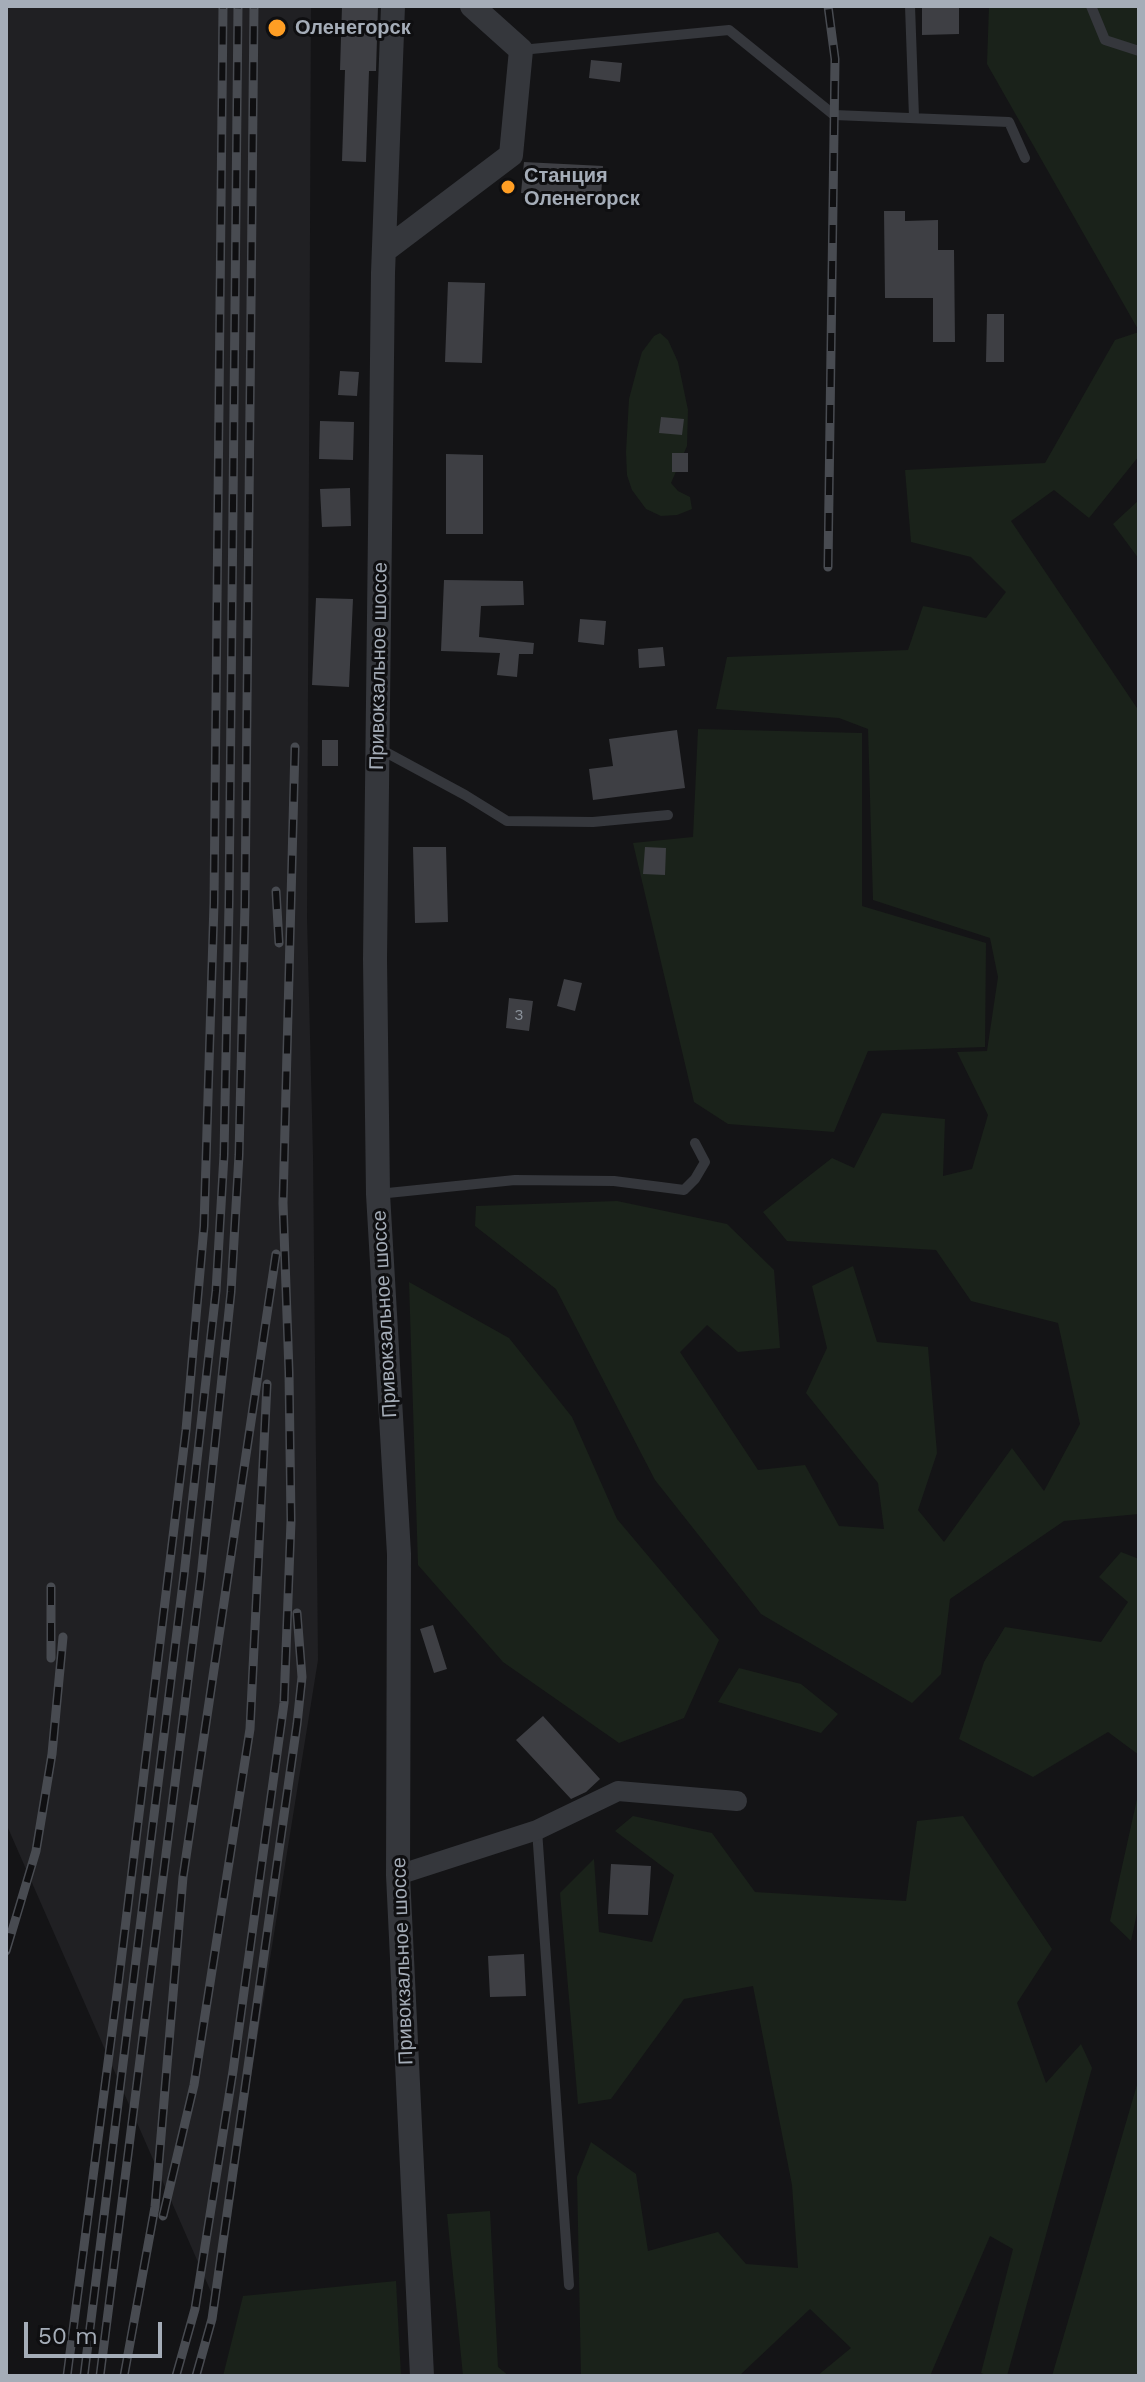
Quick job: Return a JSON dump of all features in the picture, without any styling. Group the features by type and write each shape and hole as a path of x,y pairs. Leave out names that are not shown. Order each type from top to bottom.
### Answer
{"street":[{"name":"Привокзальное шоссе","path":"393,6 384,251 375,959 378,1194 399,1554 398,1875 422,2376"},
{"path":"384,251 511,155 521,50 472,6"},
{"path":"398,1875 537,1830 618,1791 737,1801"}],"lane":[{"path":"910,6 914,117"},
{"path":"1091,6 1105,40 1139,51"},
{"path":"521,50 729,30 834,115 1009,122 1025,158"},
{"path":"377,747 507,821 593,822 668,815"},
{"path":"378,1194 515,1180 614,1181 684,1190 705,1162 695,1143"},
{"path":"537,1830 569,2285"}],"shaded area":[{"path":"6,6 311,6 307,918 313,1155 318,1660 215,2301 8,1828"},
{"path":"989,6 1139,6 1139,331 987,64"},
{"path":"1139,332 1139,456 1089,518 1054,490 1011,521 1139,711 1139,1514 1064,1521 950,1599 941,1674 912,1703 761,1614 655,1480 556,1289 475,1226 476,1206 617,1201 727,1224 774,1270 780,1348 738,1352 707,1325 680,1352 758,1470 805,1465 839,1526 884,1529 878,1483 806,1393 827,1348 812,1286 853,1266 877,1342 928,1347 937,1453 918,1510 944,1542 1012,1448 1044,1491 1080,1424 1058,1323 971,1301 936,1250 787,1241 763,1212 832,1158 854,1168 882,1113 945,1119 943,1176 972,1169 988,1115 957,1052 987,1051 998,977 990,938 873,900 868,729 839,718 716,709 727,657 908,650 923,606 986,618 1006,592 971,557 911,542 905,470 1045,463 1115,340"},
{"path":"660,333 668,340 678,362 688,410 687,446 671,483 690,497 692,509 677,515 661,516 646,509 632,490 627,475 626,452 629,399 637,369 642,352"},
{"path":"1139,500 1139,559 1113,524"},
{"path":"698,729 862,733 862,906 986,943 985,1047 868,1051 834,1132 728,1124 694,1102 633,843 693,837"},
{"path":"409,1282 509,1338 572,1417 617,1519 719,1640 684,1718 619,1743 503,1662 418,1565"},
{"path":"1121,1552 1139,1559 1139,1755 1108,1732 1033,1777 959,1739 984,1662 1005,1627 1101,1642 1128,1602 1099,1577"},
{"path":"739,1668 801,1684 838,1714 821,1733 718,1702"},
{"path":"1139,1790 1139,1904 1131,1941 1110,1921"},
{"path":"633,1816 712,1833 755,1892 906,1901 917,1821 963,1816 1052,1949 1017,2003 1046,2083 1081,2044 1092,2068 1007,2376 981,2373 1013,2249 990,2236 930,2376 817,2376 851,2348 810,2309 739,2376 581,2376 577,2177 591,2142 636,2174 648,2251 718,2232 746,2264 798,2268 792,2185 753,1986 684,1999 611,2099 578,2104 560,1893 594,1859 599,1932 652,1942 674,1875 615,1831"},
{"path":"1139,2078 1139,2376 1052,2376"},
{"path":"490,2211 498,2367 509,2376 463,2376 447,2214"},
{"path":"396,2281 401,2376 223,2376 243,2296"}],"building":[{"path":"342,6 378,6 376,71 369,71 366,162 342,161 345,70 340,70"},
{"path":"922,6 959,6 959,34 922,35"},
{"path":"591,60 622,63 620,82 589,78"},
{"path":"524,162 603,166 601,197 521,193"},
{"path":"884,211 905,211 905,221 938,220 938,250 954,250 955,342 933,342 933,298 885,298"},
{"path":"448,282 485,283 482,363 445,362"},
{"path":"987,314 1004,314 1004,362 986,362"},
{"path":"340,371 359,372 357,396 338,395"},
{"path":"661,417 684,419 682,435 659,433"},
{"path":"320,421 354,422 353,460 319,459"},
{"path":"672,453 688,453 688,472 672,472"},
{"path":"446,454 483,455 483,534 446,534"},
{"path":"350,488 351,526 322,527 320,489"},
{"path":"444,580 523,581 524,605 481,606 479,637 534,643 533,654 519,654 517,677 497,675 500,653 441,651"},
{"path":"316,598 353,599 349,687 312,685"},
{"path":"580,619 606,621 604,645 578,642"},
{"path":"663,647 665,666 639,668 638,649"},
{"path":"677,730 685,788 593,800 589,769 613,766 609,739"},
{"path":"322,740 338,740 338,766 322,766"},
{"path":"413,847 446,847 448,922 415,923"},
{"path":"645,847 666,848 665,875 643,874"},
{"path":"564,979 582,983 575,1011 557,1006"},
{"path":"509,998 533,1001 529,1031 506,1028"},
{"path":"433,1625 447,1669 434,1673 420,1629"},
{"path":"543,1716 600,1779 586,1792 571,1799 516,1740"},
{"path":"611,1864 651,1866 648,1915 608,1914"},
{"path":"524,1954 526,1996 490,1997 488,1956"}],"railway":[{"path":"67,2376 186,1430 204,1226 214,903 223,6"},
{"path":"84,2376 184,1575 216,1291 224,1155 229,904 238,6"},
{"path":"100,2376 201,1577 231,1292 239,1155 245,904 254,6"},
{"path":"828,6 835,59 828,567"},
{"path":"176,2376 195,2309 233,2071 284,1703 291,1521 283,1203 295,747"},
{"path":"276,891 279,943"},
{"path":"124,2376 155,2207 183,1877 276,1254"},
{"path":"163,2216 194,2085 250,1729 267,1384"},
{"path":"51,1587 51,1658"},
{"path":"196,2376 212,2319 297,1724 302,1677 297,1613"},
{"path":"6,1951 36,1851 52,1754 63,1637"}],"place":[{"name":"Оленегорск","path":"277,28"},
{"name":"Станция Оленегорск","path":"508,187"}]}
